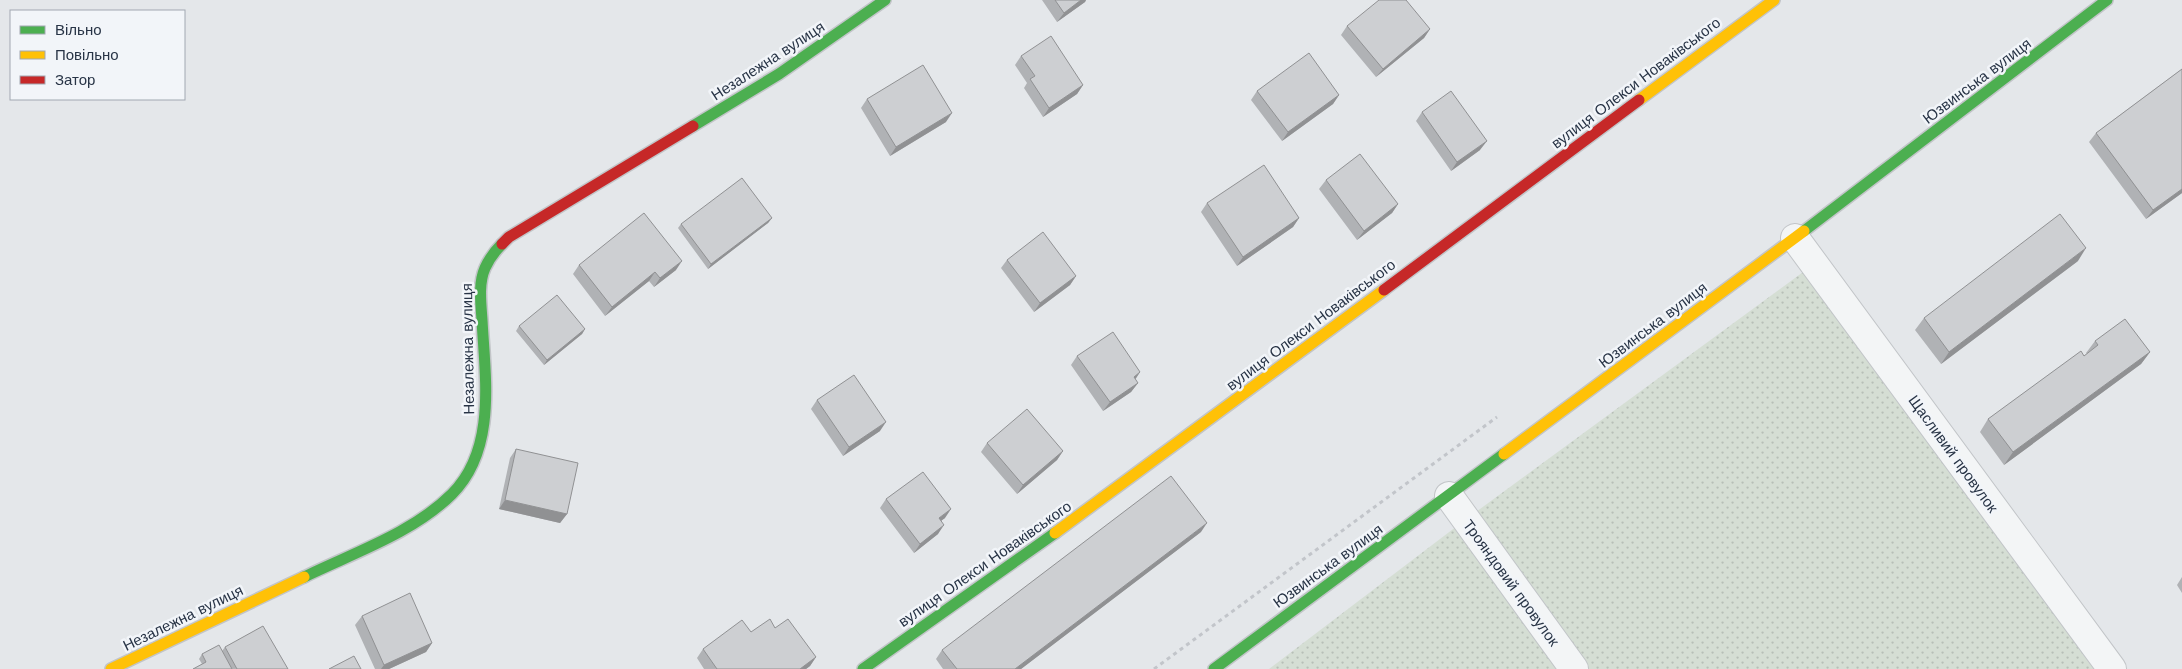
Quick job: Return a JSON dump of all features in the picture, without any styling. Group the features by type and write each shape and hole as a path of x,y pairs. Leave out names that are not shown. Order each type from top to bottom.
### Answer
{"street":[{"name":"Незалежна вулиця","path":"111,669 393,534 438,506 464,478 472,463 484,425 486,402 480,288 484,269 494,252 508,237 780,74 885,0"},
{"name":"вулиця Олекси Новаківського","path":"863,669 1098,503 1774,0"},
{"name":"Юзвинська вулиця","path":"1214,669 1795,238 2108,0"},
{"name":"Щасливий провулок","path":"1795,238 2112,669"},
{"name":"Трояндовий провулок","path":"1448,496 1574,669"}],"shaded area":[{"path":"1814,264 2112,669 1269,669 1465,520"}],"building":[{"path":"1055,0 1081,0 1064,13"},
{"path":"1379,0 1406,0 1430,29 1383,69 1347,26"},
{"path":"1051,36 1083,85 1049,108 1030,79 1035,76 1021,56"},
{"path":"1309,53 1339,95 1288,132 1257,91"},
{"path":"923,65 952,113 896,147 867,99"},
{"path":"2182,69 2182,189 2153,210 2096,133"},
{"path":"1451,91 1487,141 1457,162 1422,112"},
{"path":"1360,154 1398,204 1364,231 1326,180"},
{"path":"1264,165 1299,218 1243,257 1207,203"},
{"path":"742,178 772,218 711,264 681,224"},
{"path":"644,213 682,261 660,278 655,272 612,307 579,265"},
{"path":"2060,214 2086,248 1949,352 1924,318"},
{"path":"1043,232 1076,276 1040,303 1007,260"},
{"path":"557,295 585,329 547,360 519,326"},
{"path":"2125,319 2150,352 2013,452 1988,419 2081,351 2084,356 2098,345 2095,341"},
{"path":"1113,332 1140,372 1134,377 1138,383 1110,402 1077,356"},
{"path":"854,375 886,422 849,447 817,400"},
{"path":"1027,409 1063,451 1023,485 987,443"},
{"path":"516,449 578,463 567,514 505,500"},
{"path":"923,472 951,509 939,518 944,525 920,544 886,499"},
{"path":"1171,476 1207,523 1015,669 957,669 942,650"},
{"path":"410,593 432,643 384,665 362,616"},
{"path":"770,619 775,628 788,619 816,657 800,669 717,669 703,649 742,620 751,632"},
{"path":"263,626 288,669 237,669 225,647"},
{"path":"219,645 232,669 193,669 206,662 202,654"},
{"path":"354,656 361,669 329,669"}],"traffic: fast":[{"path":"693,126 779,74 885,0"},
{"path":"1804,231 2107,0"},
{"path":"304,577 382,541 419,520 452,494 466,476 476,456 485,412 486,388 481,281 488,261 502,244"},
{"path":"1214,669 1504,454"},
{"path":"863,669 1055,533"}],"traffic: slow":[{"path":"1639,100 1774,0"},
{"path":"1504,454 1804,231"},
{"path":"1055,533 1384,290"},
{"path":"111,669 304,577"}],"traffic: jam":[{"path":"1384,290 1639,100"},
{"path":"502,244 509,237 693,126"}]}
